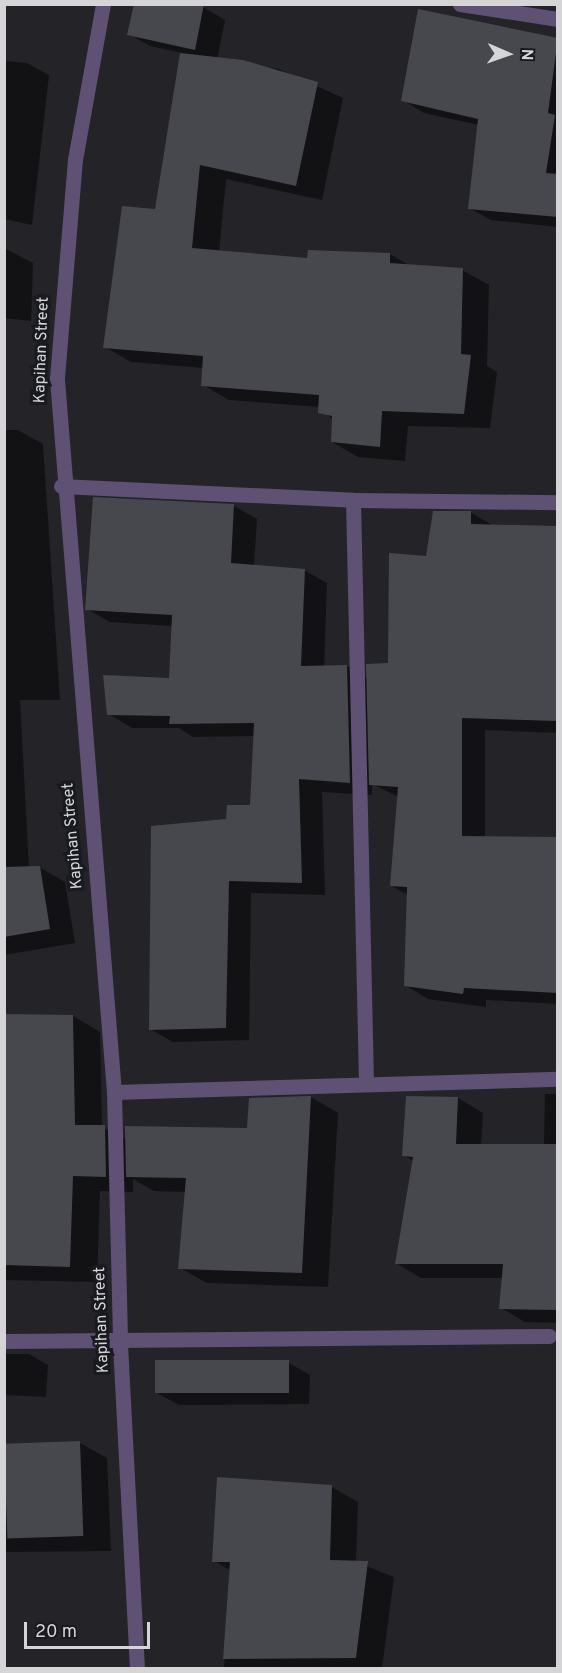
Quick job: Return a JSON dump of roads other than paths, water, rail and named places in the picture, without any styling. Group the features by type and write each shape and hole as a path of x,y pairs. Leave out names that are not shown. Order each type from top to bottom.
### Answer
{"street":[{"name":"Kapihan Street","path":"103,4 75,159 63,276 57,379 61,486 114,1092 120,1344 137,1668"},
{"path":"460,4 558,19"},
{"path":"61,486 353,501 558,502"},
{"path":"353,501 366,1081"},
{"path":"114,1092 366,1081 558,1079"},
{"path":"4,1341 120,1344 549,1336"}]}
